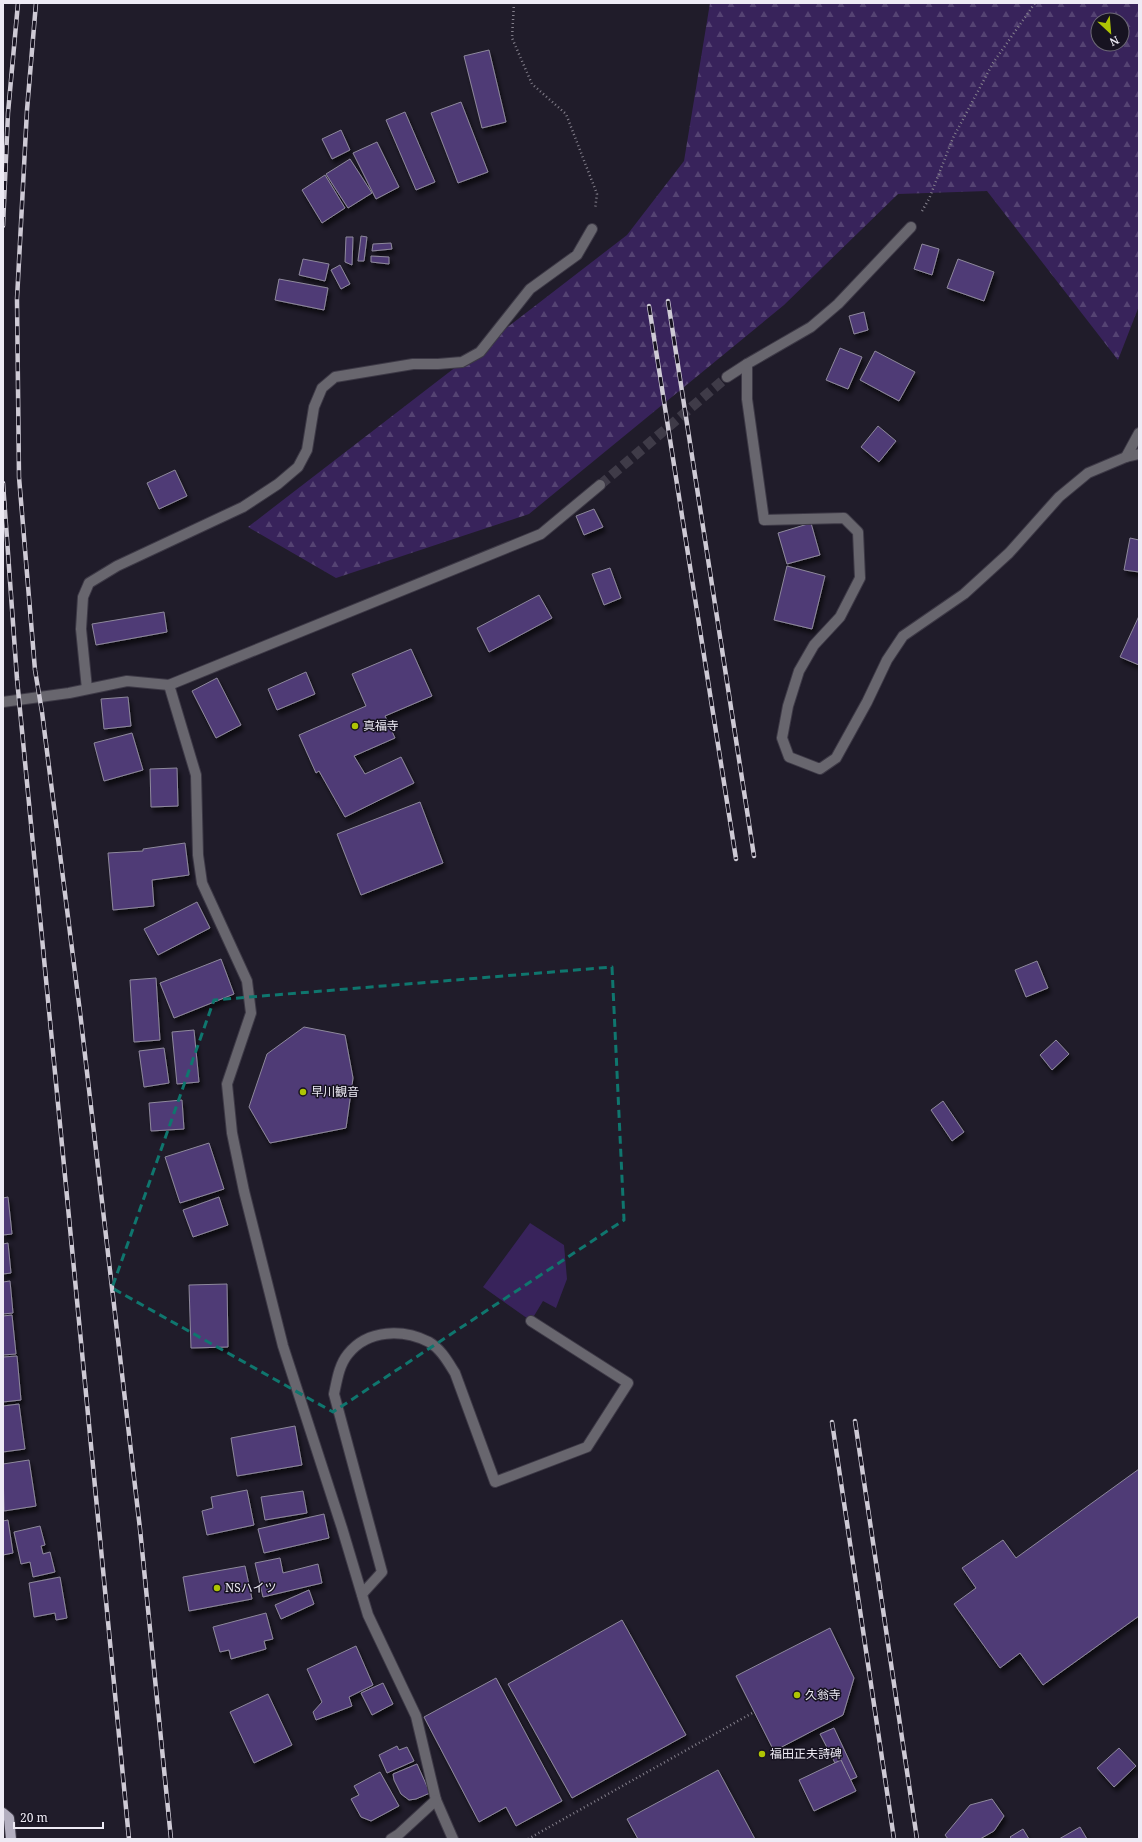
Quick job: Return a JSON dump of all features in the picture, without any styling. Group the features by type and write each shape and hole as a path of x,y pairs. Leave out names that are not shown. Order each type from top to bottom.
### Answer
{"main road":[{"path":"3,1813 9,1818 11,1839"}],"street":[{"path":"727,377 811,327 838,304 911,227"},
{"path":"87,689 81,629 83,597 89,583 116,566 243,508 278,484 298,467 307,450 314,406 322,388 335,377 413,364 462,362 480,352 530,289 577,255 592,229"},
{"path":"747,364 747,399 764,520 844,518 858,532 860,578 848,597 840,617 814,646 799,671 788,706 782,738 788,757 820,769 836,758 867,702 887,660 903,636 964,594 1009,553 1059,497 1088,473 1126,457 1139,454"},
{"path":"1126,457 1139,433"},
{"path":"3,702 87,689 127,681 169,685 541,534 600,485"},
{"path":"169,685 196,775 198,856 202,883 247,981 251,1013 226,1084 232,1133 244,1191 283,1346 342,1528 368,1616 416,1716 436,1800 452,1839"},
{"path":"362,1594 382,1572 334,1394 339,1369 348,1354 361,1340 383,1334 406,1334 430,1343 445,1357 454,1373 495,1482 587,1448 628,1384 531,1321"},
{"path":"391,1839 400,1834 436,1800"}],"path":[{"path":"514,3 512,38 532,84 566,114 597,194 592,229"},
{"path":"911,227 929,199 953,138 992,63 1035,3"},
{"path":"528,1839 754,1712"}],"highlighted area":[{"path":"612,967 624,1220 333,1412 112,1288 214,1000"}],"green space":[{"path":"710,3 1139,3 1139,306 1118,360 987,191 898,194 784,305 529,514 336,578 248,527 627,235 684,161"},
{"path":"530,1223 564,1245 567,1279 556,1308 543,1301 531,1321 483,1287"}],"building":[{"path":"489,50 506,122 482,128 464,56"},
{"path":"461,102 488,172 458,183 431,113"},
{"path":"405,112 435,182 416,190 386,120"},
{"path":"341,130 350,150 332,159 322,139"},
{"path":"377,142 399,187 376,199 353,153"},
{"path":"350,159 372,193 348,208 326,174"},
{"path":"325,175 345,208 322,223 302,190"},
{"path":"361,236 367,237 364,261 358,261"},
{"path":"346,237 353,237 352,265 345,262"},
{"path":"391,243 392,249 372,251 373,244"},
{"path":"922,244 939,249 932,275 914,269"},
{"path":"371,256 389,257 389,264 371,262"},
{"path":"303,259 329,264 325,281 299,275"},
{"path":"958,259 994,272 984,301 947,288"},
{"path":"340,265 350,284 341,289 331,270"},
{"path":"279,279 328,288 324,310 275,300"},
{"path":"864,312 868,330 854,334 849,316"},
{"path":"840,348 862,357 848,389 826,380"},
{"path":"875,351 915,372 899,401 860,380"},
{"path":"878,426 896,441 879,462 861,447"},
{"path":"175,470 187,496 159,509 147,483"},
{"path":"594,509 603,527 584,535 576,516"},
{"path":"811,523 820,555 787,564 778,533"},
{"path":"1130,538 1139,540 1139,572 1124,570"},
{"path":"787,566 825,576 812,629 774,620"},
{"path":"610,568 621,598 604,605 592,574"},
{"path":"539,595 552,618 489,652 477,628"},
{"path":"164,612 167,632 96,645 92,624"},
{"path":"1139,616 1139,665 1120,657"},
{"name":"真福寺","path":"411,649 432,696 385,716 395,738 354,756 365,774 401,757 414,783 345,817 319,771 316,773 299,735 366,706 352,674"},
{"path":"306,672 315,694 277,710 268,689"},
{"path":"217,678 241,725 216,738 192,691"},
{"path":"128,697 131,726 104,729 101,699"},
{"path":"132,733 143,770 104,781 94,743"},
{"path":"177,768 178,806 151,807 150,769"},
{"path":"420,802 443,863 361,895 337,834"},
{"path":"185,843 189,875 152,880 154,906 113,910 108,853 143,851 143,849"},
{"path":"197,902 210,928 158,955 144,929"},
{"path":"221,959 234,994 174,1018 160,983"},
{"path":"1037,961 1048,988 1026,997 1015,970"},
{"path":"156,978 160,1040 134,1042 130,980"},
{"name":"早川観音","path":"304,1027 345,1035 353,1078 346,1128 270,1143 249,1107 267,1054"},
{"path":"194,1030 199,1082 177,1084 172,1032"},
{"path":"1056,1040 1069,1054 1052,1070 1040,1055"},
{"path":"164,1048 169,1083 144,1087 139,1051"},
{"path":"182,1100 184,1129 151,1131 149,1103"},
{"path":"943,1101 964,1132 952,1141 931,1110"},
{"path":"209,1143 224,1189 180,1203 165,1157"},
{"path":"8,1197 12,1234 3,1235 3,1198"},
{"path":"219,1197 228,1225 193,1237 183,1210"},
{"path":"8,1243 11,1273 3,1274 3,1244"},
{"path":"10,1281 13,1313 3,1314 3,1282"},
{"path":"227,1284 228,1347 191,1348 189,1285"},
{"path":"12,1315 16,1354 3,1355 3,1316"},
{"path":"17,1356 21,1400 3,1402 3,1357"},
{"path":"19,1404 25,1449 3,1452 3,1406"},
{"path":"295,1426 302,1465 237,1476 231,1438"},
{"path":"29,1460 36,1506 4,1511 3,1464"},
{"path":"1139,1469 1139,1616 1043,1685 1020,1653 1000,1668 954,1604 976,1588 962,1568 1003,1540 1016,1558"},
{"path":"247,1490 254,1525 207,1535 202,1511 213,1508 211,1497"},
{"path":"303,1491 307,1513 265,1520 261,1497"},
{"path":"324,1514 329,1538 264,1553 258,1529"},
{"path":"8,1520 13,1553 3,1555 3,1521"},
{"path":"40,1526 45,1545 41,1546 43,1554 50,1552 55,1572 33,1577 30,1562 21,1564 14,1532"},
{"path":"280,1558 283,1573 318,1564 322,1583 263,1597 255,1563"},
{"name":"NSハイツ","path":"245,1566 252,1599 189,1611 183,1577"},
{"path":"60,1577 67,1618 56,1620 55,1613 34,1617 29,1583"},
{"path":"309,1590 314,1604 281,1619 275,1605"},
{"path":"266,1613 273,1639 264,1641 266,1649 231,1659 229,1650 220,1652 213,1627"},
{"path":"622,1620 686,1735 572,1798 508,1684"},
{"name":"久翁寺","path":"830,1628 854,1678 843,1715 774,1751 736,1676"},
{"path":"356,1646 373,1685 349,1697 352,1706 316,1720 313,1712 322,1702 307,1669"},
{"path":"496,1678 562,1801 516,1826 506,1807 479,1822 424,1717"},
{"path":"383,1683 393,1704 372,1715 361,1693"},
{"path":"268,1694 292,1745 254,1763 230,1712"},
{"name":"久翁寺","path":"834,1728 857,1777 850,1780 841,1760 835,1763 820,1734"},
{"path":"397,1746 399,1750 407,1747 414,1761 387,1773 379,1755"},
{"path":"1119,1748 1136,1766 1114,1787 1097,1768"},
{"path":"841,1760 856,1791 814,1811 799,1780"},
{"path":"417,1764 430,1793 416,1799 409,1800 401,1794 394,1780 393,1774"},
{"path":"718,1770 755,1839 638,1839 627,1819"},
{"path":"380,1772 399,1806 371,1821 361,1817 351,1799 359,1795 354,1786"},
{"path":"992,1799 1004,1816 994,1831 980,1839 948,1839 945,1835 970,1805"},
{"path":"1080,1827 1087,1839 1059,1839"},
{"path":"1023,1829 1029,1839 1012,1839 1010,1837"}],"tunnel":[{"path":"600,485 727,377"}],"railway":[{"path":"3,226 8,113 18,3"},
{"path":"36,3 27,110 17,299 19,477 35,670 42,712 80,1012 140,1529 171,1839"},
{"path":"668,301 754,856"},
{"path":"649,306 736,859"},
{"path":"3,483 17,679 129,1839"},
{"path":"855,1421 917,1839"},
{"path":"832,1422 894,1839"}],"place":[{"name":"真福寺","path":"355,726"},
{"name":"早川観音","path":"303,1092"},
{"name":"NSハイツ","path":"217,1588"},
{"name":"久翁寺","path":"797,1695"},
{"name":"福田正夫詩碑","path":"762,1754"}]}
